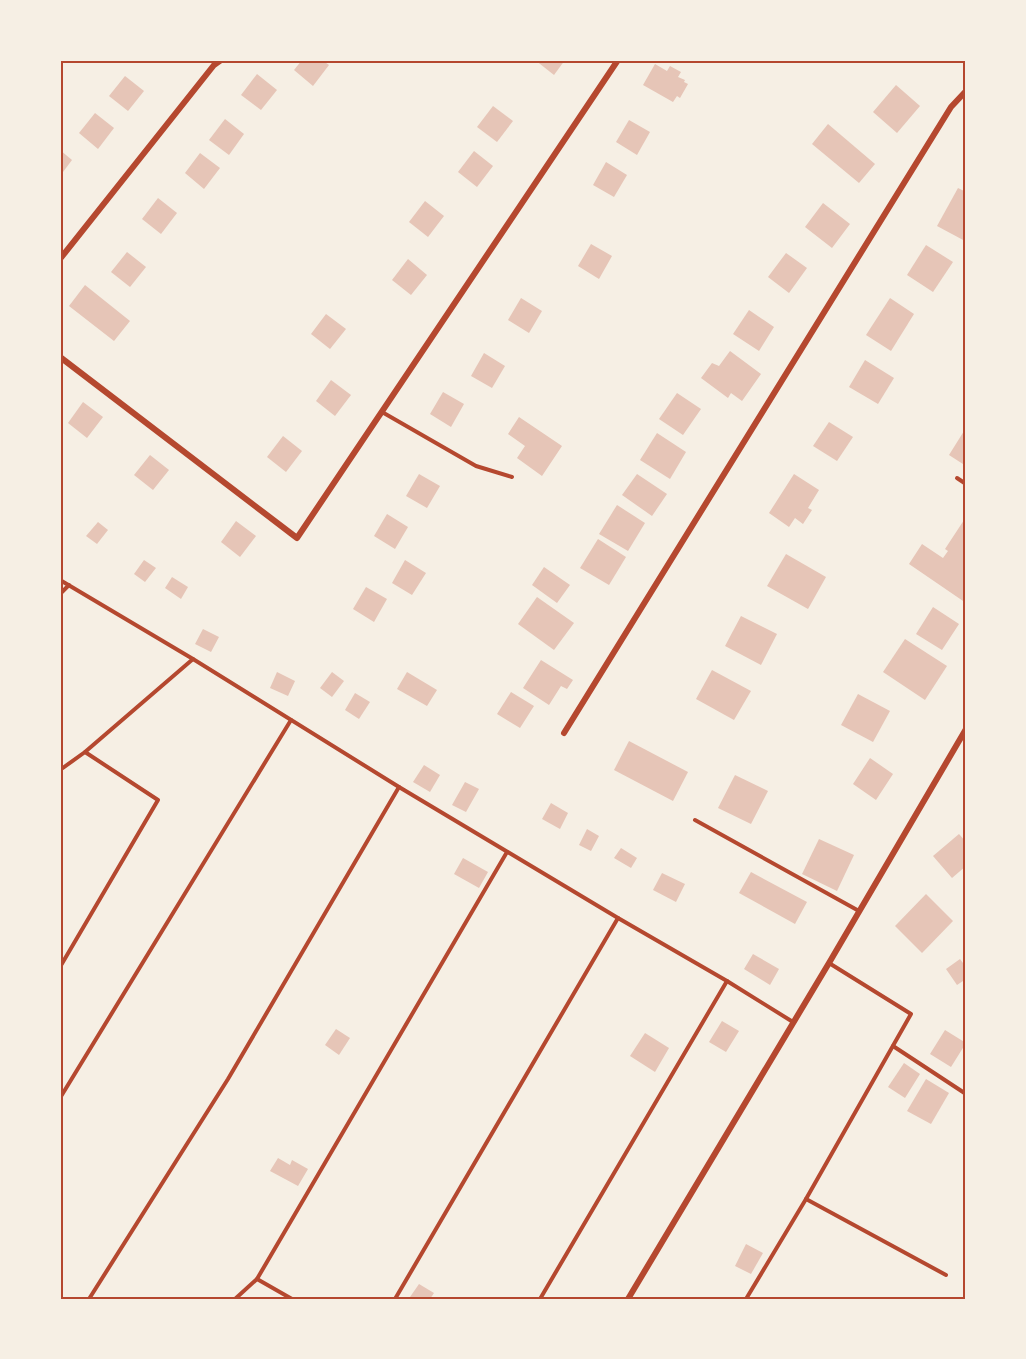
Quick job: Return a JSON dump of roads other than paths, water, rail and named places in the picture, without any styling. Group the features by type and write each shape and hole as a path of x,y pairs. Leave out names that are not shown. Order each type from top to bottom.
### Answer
{"street":[{"path":"60,259 214,65 221,60"},
{"path":"60,357 297,538 618,60"},
{"path":"564,733 951,107 966,91"},
{"path":"628,1299 966,729"}],"lane":[{"path":"381,412 476,466 512,477"},
{"path":"957,478 966,484"},
{"path":"60,580 193,659 399,788 794,1022"},
{"path":"60,594 69,585"},
{"path":"60,770 85,752 193,659"},
{"path":"60,1098 291,720"},
{"path":"60,967 158,800 85,752"},
{"path":"89,1299 228,1079 399,788"},
{"path":"695,820 859,911"},
{"path":"235,1299 257,1279 507,852"},
{"path":"395,1299 618,918"},
{"path":"746,1299 806,1199 911,1014 829,963"},
{"path":"540,1299 727,981"},
{"path":"893,1046 966,1094"},
{"path":"806,1199 946,1275"},
{"path":"257,1279 292,1299"}]}
